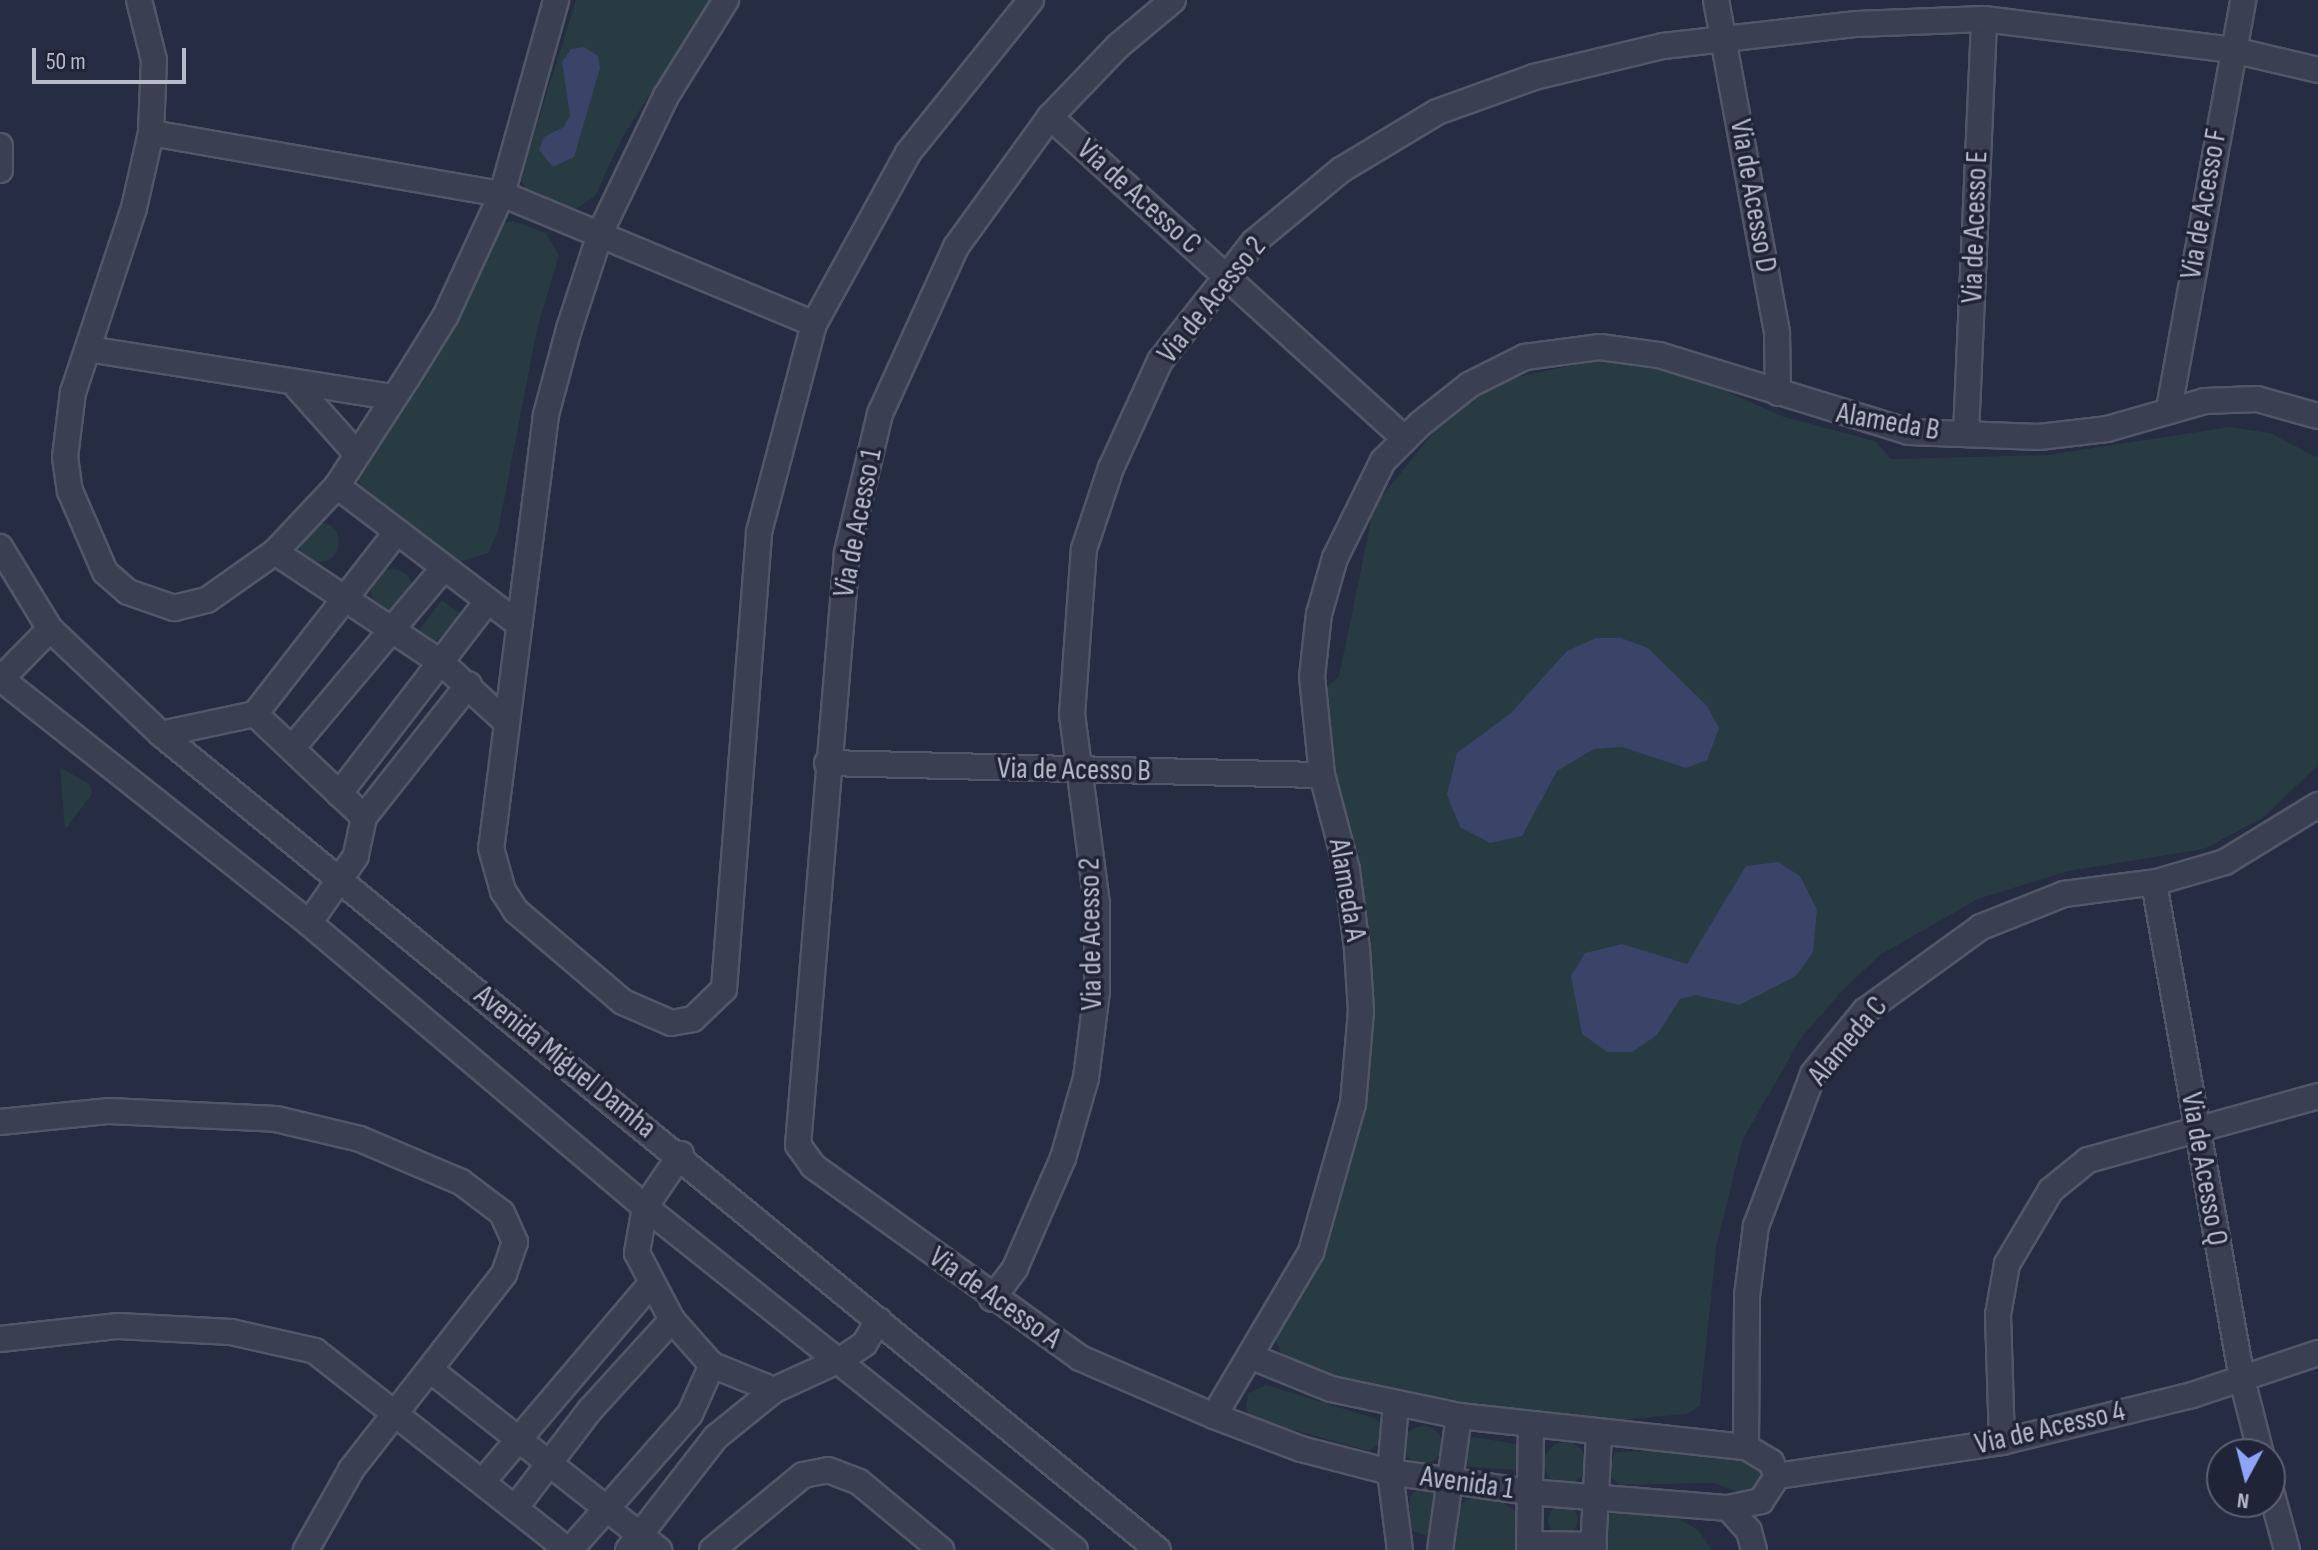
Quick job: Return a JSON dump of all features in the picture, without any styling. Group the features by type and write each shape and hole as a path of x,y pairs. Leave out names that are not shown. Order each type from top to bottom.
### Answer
{"street":[{"path":"139,0 154,60 151,133 66,423 65,457 70,491 105,572 128,592 174,608 207,600 275,552 337,486 446,315 502,194 556,0"},
{"path":"726,0 666,96 601,231 546,415 519,624 503,719 491,848 503,891 516,911 623,1002 671,1023 693,1019 724,989 759,532 814,324 908,153 1031,0"},
{"name":"Via de Acesso 1","path":"798,1145 827,763 847,553 880,414 956,247 1050,117 1118,46 1173,0"},
{"name":"Via de Acesso D","path":"1716,0 1727,41 1777,333 1778,393"},
{"name":"Via de Acesso F","path":"2169,409 2243,0"},
{"name":"Via de Acesso 2","path":"992,1299 1015,1268 1063,1158 1086,1078 1097,991 1097,904 1075,771 1074,627 1095,508 1160,361 1224,275 1341,170 1437,112 1587,62 1857,24 1984,19 2233,50 2318,70"},
{"name":"Via de Acesso E","path":"1966,434 1984,19"},
{"name":"Via de Acesso C","path":"1050,117 1405,439"},
{"path":"151,133 502,194 601,231 814,324"},
{"path":"0,146 0,170"},
{"name":"Alameda B","path":"1469,385 1525,357 1600,347 1659,355 1871,425 2039,437 2107,429 2169,409 2257,399 2318,416"},
{"path":"88,349 297,387 391,397"},
{"name":"Alameda A","path":"1214,1416 1252,1357 1311,1252 1353,1104 1361,1011 1357,949 1347,870 1322,775 1312,677 1319,614 1361,501 1405,439 1469,385"},
{"path":"297,387 357,454"},
{"path":"337,486 442,570 519,624"},
{"path":"161,734 255,714 396,533"},
{"name":"Avenida Miguel Damha","path":"0,547 50,629 161,734 341,883 681,1154 1158,1550"},
{"path":"275,552 348,597 443,664 469,684 503,719"},
{"path":"293,747 442,570"},
{"path":"339,794 443,664 487,602"},
{"path":"0,678 50,629"},
{"name":"Avenida Miguel Damha","path":"0,678 309,923 645,1207 842,1359 1075,1550"},
{"path":"309,923 341,883 356,856 364,817 469,684"},
{"path":"255,714 364,817"},
{"name":"Via de Acesso B","path":"827,763 1322,775"},
{"name":"Alameda C","path":"1746,1447 1747,1296 1756,1226 1813,1074 1865,1011 1981,927 2064,894 2154,883 2225,862 2318,805"},
{"name":"Via de Acesso Q","path":"2154,883 2242,1379 2257,1438"},
{"path":"2002,1442 1998,1315 2007,1264 2026,1223 2051,1190 2088,1160 2197,1126 2318,1096"},
{"path":"0,1122 109,1111 276,1119 360,1139 461,1182 502,1213 515,1242 504,1274 433,1372 394,1410 351,1470 306,1550"},
{"name":"Via de Acesso A","path":"798,1145 813,1166 992,1299 1080,1358 1214,1416"},
{"path":"681,1154 645,1207 637,1253 650,1285 672,1320 712,1365 774,1390"},
{"path":"484,1480 521,1443 650,1285"},
{"path":"516,1507 672,1320"},
{"path":"433,1372 549,1465 610,1508 643,1544 716,1437 774,1390 842,1359 864,1344 879,1320"},
{"path":"0,1339 118,1326 273,1338 315,1351 484,1480 569,1550 610,1508 690,1414 712,1365"},
{"name":"Via de Acesso 4","path":"1777,1476 2002,1442 2242,1379 2318,1353"},
{"path":"1252,1357 1331,1389 1459,1416 1531,1427 1746,1447 1771,1462 1777,1476 1761,1501 1728,1508"},
{"path":"1396,1404 1390,1472 1401,1548 1438,1550 1459,1416"},
{"path":"690,1414 716,1437"},
{"name":"Avenida 1","path":"1214,1416 1301,1449 1390,1472 1528,1492 1597,1494 1728,1508"},
{"path":"1531,1427 1529,1547 1594,1547 1599,1434"},
{"path":"712,1550 803,1475 828,1470 859,1482 941,1550"},
{"path":"1728,1508 1749,1531 1754,1550"},
{"path":"2278,1518 2287,1550"}],"shaded area":[{"path":"576,0 710,0 621,140 595,196 569,214 532,199 520,179"},
{"path":"512,221 546,233 559,256 537,329 498,532 488,553 459,562 443,556 366,496 355,471 499,224"},
{"path":"1593,361 1640,363 1699,379 1784,417 1875,441 1891,459 2048,455 2229,427 2270,433 2318,458 2318,765 2264,817 2204,849 2068,871 1978,899 1880,955 1843,990 1801,1038 1742,1141 1716,1248 1700,1406 1687,1414 1619,1420 1564,1419 1369,1392 1283,1360 1275,1337 1363,1072 1321,692 1339,676 1374,506 1453,408 1508,379"},
{"path":"319,522 333,528 339,542 333,556 319,562 305,556 299,542 305,528"},
{"path":"392,569 407,575 413,590 407,605 392,611 377,605 371,590 377,575"},
{"path":"442,600 463,616 433,644 419,630"},
{"path":"60,767 90,785 92,794 65,830"},
{"path":"1266,1385 1374,1418 1384,1425 1383,1442 1369,1451 1252,1418 1246,1409 1248,1393"},
{"path":"1423,1426 1436,1432 1442,1445 1436,1458 1423,1464 1410,1458 1404,1445 1410,1432"},
{"path":"1473,1437 1517,1444 1523,1456 1519,1470 1468,1467 1463,1444"},
{"path":"1565,1442 1580,1448 1586,1463 1580,1478 1565,1484 1550,1478 1544,1463 1550,1448"},
{"path":"1720,1449 1760,1458 1769,1487 1746,1495 1714,1483 1620,1485 1607,1474 1615,1452"},
{"path":"1419,1487 1436,1495 1427,1536 1410,1530 1410,1497"},
{"path":"1474,1497 1498,1499 1525,1518 1527,1550 1443,1550 1458,1505"},
{"path":"1563,1505 1574,1509 1578,1520 1574,1531 1563,1535 1552,1531 1548,1520 1552,1509"},
{"path":"1611,1512 1676,1517 1698,1530 1712,1550 1604,1550 1601,1525"}],"water":[{"path":"584,47 598,56 600,68 574,157 553,167 539,150 544,137 564,127 570,115 562,62 571,49"},
{"path":"1596,638 1621,638 1648,648 1707,706 1719,728 1707,760 1686,768 1622,747 1594,749 1557,771 1522,836 1490,843 1460,827 1447,795 1457,753 1511,713 1567,651"},
{"path":"1778,862 1800,876 1817,910 1813,952 1796,976 1739,1005 1696,995 1680,999 1657,1035 1632,1052 1607,1052 1582,1034 1571,976 1585,953 1622,944 1687,964 1746,866"}]}
